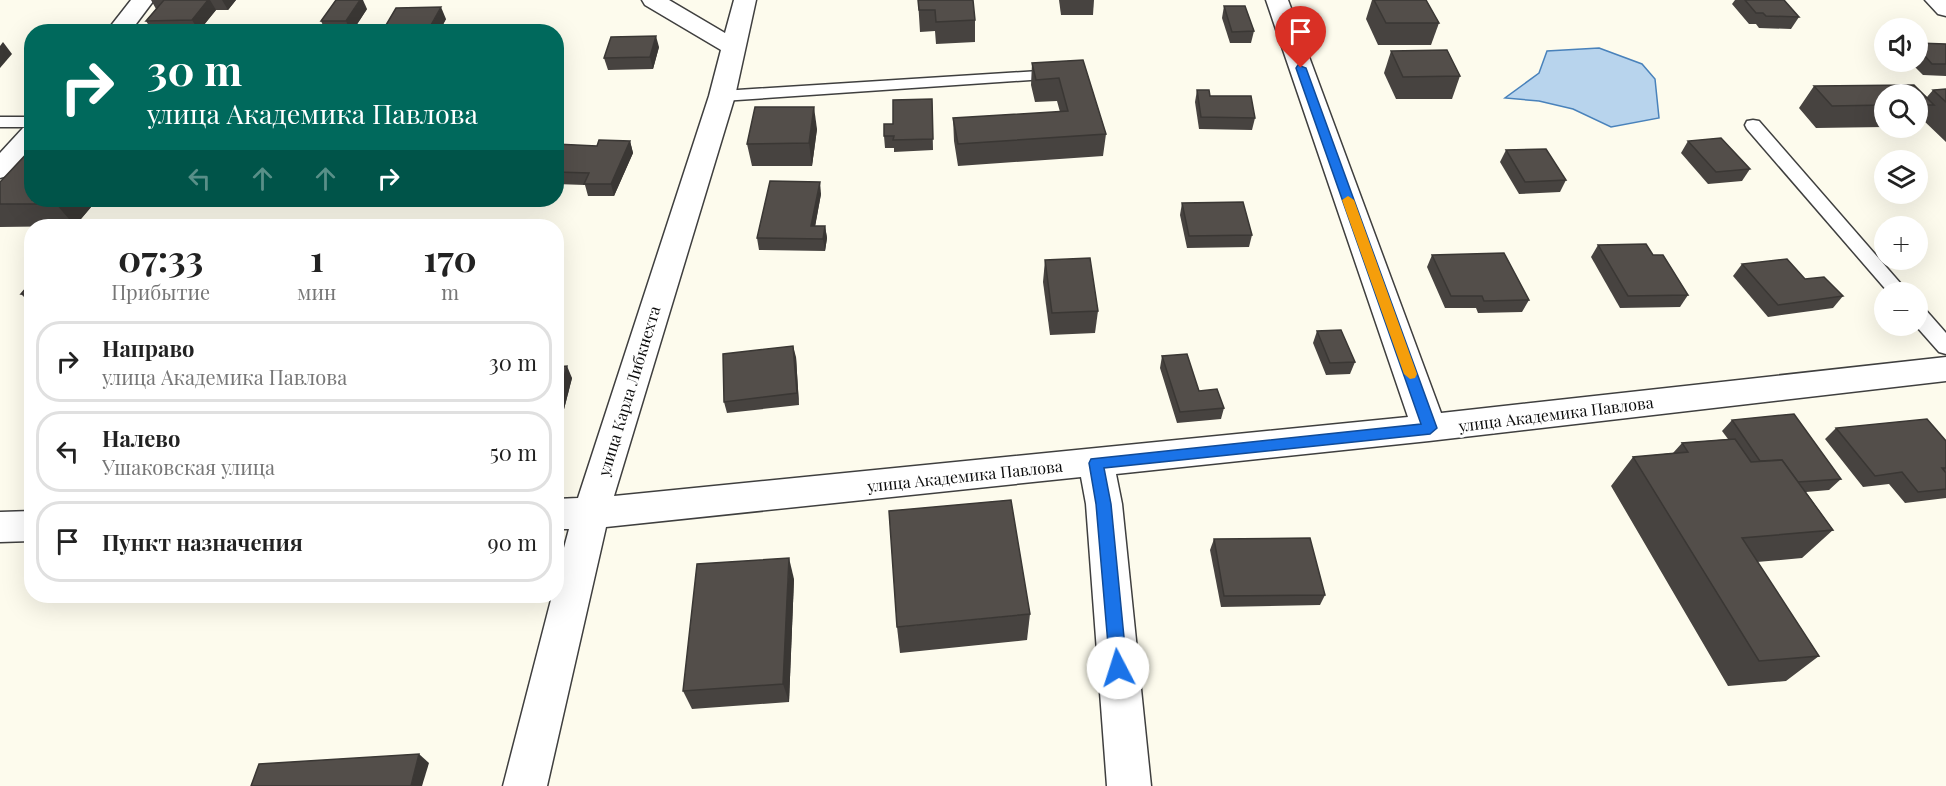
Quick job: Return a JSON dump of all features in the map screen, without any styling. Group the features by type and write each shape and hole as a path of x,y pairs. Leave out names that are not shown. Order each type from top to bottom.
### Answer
{"street":[{"path":"124,24 143,0"},
{"path":"653,0 734,48"},
{"name":"улица Карла Либкнехта","path":"525,786 591,513 722,96 745,0"},
{"path":"1277,0 1430,428"},
{"path":"1936,0 1946,9"},
{"path":"0,169 24,143"},
{"name":"улица Академика Павлова","path":"564,514 1096,463 1430,428 1946,369"},
{"path":"1096,463 1104,504 1129,786"},
{"path":"0,527 24,526"}],"lane":[{"path":"722,96 1039,76"},
{"path":"0,122 24,123"},
{"path":"1753,125 1890,282"},
{"path":"1928,326 1946,347"}],"water":[{"path":"1599,48 1642,64 1655,79 1659,118 1611,127 1573,109 1539,101 1505,98 1539,73 1547,51"}],"building":[{"path":"164,0 208,0 192,20 146,21"},
{"path":"336,0 360,0 346,21 321,21"},
{"path":"918,0 973,0 975,20 936,22 935,10 919,10"},
{"path":"1374,0 1426,0 1439,23 1386,23"},
{"path":"1745,0 1784,0 1799,17 1766,16 1763,13 1756,13"},
{"path":"1224,6 1245,6 1254,31 1232,32"},
{"path":"441,7 432,24 387,24 396,8"},
{"path":"656,36 650,57 604,58 611,37"},
{"path":"1928,43 1946,44 1946,64 1932,64 1928,59"},
{"path":"1447,50 1460,76 1403,77 1391,51"},
{"path":"1083,60 1106,134 958,144 953,118 1068,111 1059,78 1036,80 1032,63"},
{"path":"1874,85 1874,105 1832,106 1814,86"},
{"path":"1946,89 1946,102 1933,90"},
{"path":"1197,90 1209,90 1210,96 1251,96 1255,118 1201,117"},
{"path":"932,99 933,139 893,140 894,136 884,136 884,124 893,124 893,100"},
{"path":"755,107 814,107 809,143 747,144"},
{"path":"1721,138 1750,169 1716,172 1688,141"},
{"path":"599,140 630,141 611,184 584,184 589,173 564,172 564,144 597,146"},
{"path":"1546,149 1566,180 1525,182 1506,150"},
{"path":"24,156 24,204 0,204 0,182"},
{"path":"770,181 820,182 811,226 825,226 823,239 757,238"},
{"path":"1243,202 1252,235 1189,236 1182,203"},
{"path":"1646,244 1653,255 1663,255 1688,295 1628,296 1598,245"},
{"path":"1504,253 1529,300 1484,301 1482,296 1451,296 1432,255"},
{"path":"1090,258 1098,311 1052,313 1045,260"},
{"path":"1787,259 1805,279 1824,277 1843,296 1778,305 1742,264"},
{"path":"1341,330 1355,362 1330,363 1317,331"},
{"path":"793,346 797,393 724,402 723,354"},
{"path":"1187,354 1199,391 1217,389 1224,408 1180,412 1162,356"},
{"path":"1794,414 1841,479 1798,482 1782,460 1760,461 1732,420"},
{"path":"1927,419 1946,441 1946,468 1942,468 1946,473 1946,489 1918,492 1902,472 1875,476 1836,428"},
{"path":"1735,439 1751,462 1782,460 1833,530 1742,538 1819,656 1759,661 1633,457 1688,452 1682,443"},
{"path":"1011,500 1030,614 897,627 889,511"},
{"path":"1310,538 1325,595 1224,596 1214,539"},
{"path":"789,558 783,684 683,691 697,564"},
{"path":"419,754 411,786 251,786 259,764"}],"slow traffic":[{"path":"1348,200 1410,374"}],"route":[{"path":"1118,668 1104,504 1096,463 1430,428 1301,68"}]}
